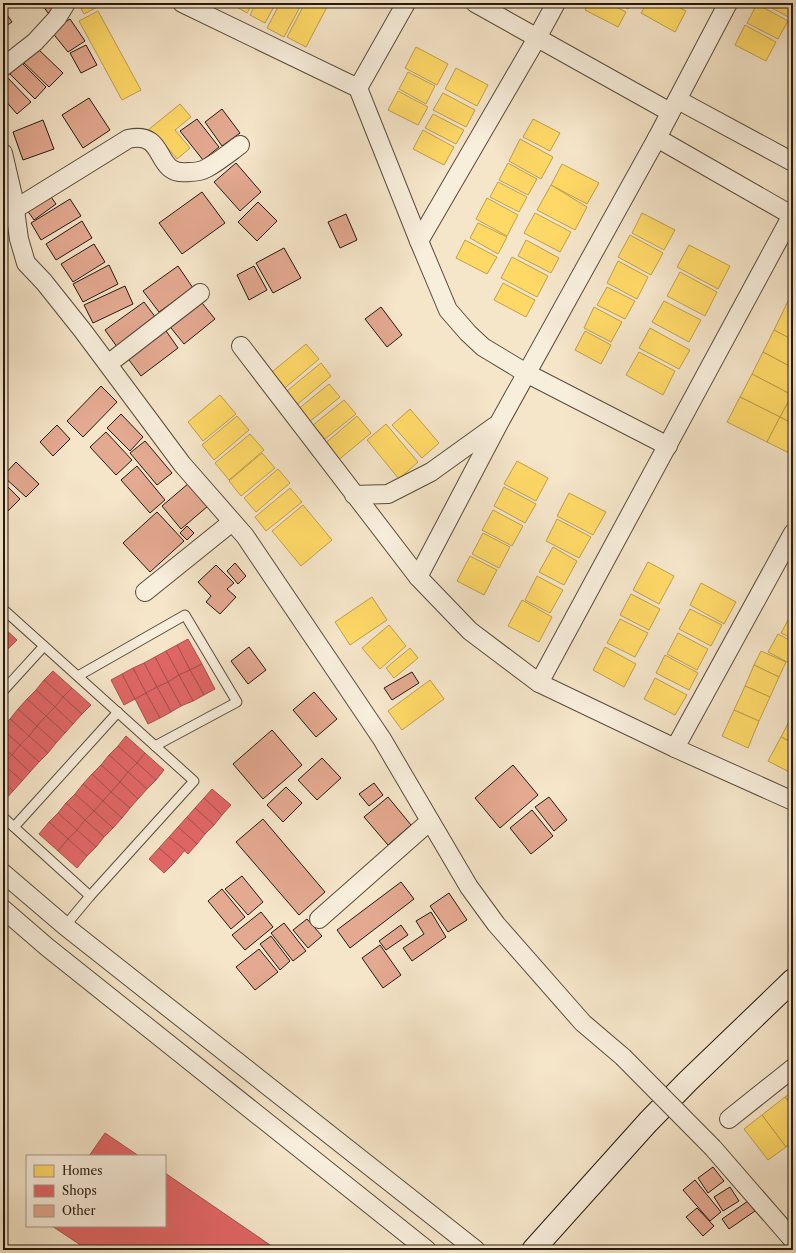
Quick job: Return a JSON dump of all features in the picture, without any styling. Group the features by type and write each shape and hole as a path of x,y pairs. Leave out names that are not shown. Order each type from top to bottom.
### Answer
{"street":[{"path":"3,67 35,42 57,18 66,3"},
{"path":"182,3 358,88 448,310 468,333 483,347 526,373 668,446"},
{"path":"358,88 406,3"},
{"path":"475,3 537,38 674,106 793,162"},
{"path":"419,241 556,3"},
{"path":"418,577 526,373 657,138 728,3"},
{"path":"15,209 128,139 141,138 149,140 156,145 168,167 180,173 197,172 206,169 240,145"},
{"path":"539,683 792,215 657,138"},
{"path":"3,153 15,209 19,239 26,263 44,282 108,364 182,464 245,536 382,739 469,887 496,924 583,1023 623,1057 713,1148 793,1240"},
{"path":"108,364 200,293"},
{"path":"241,346 418,577 470,631 539,683 675,748 793,801"},
{"path":"354,495 388,494 431,472 499,423"},
{"path":"145,592 232,522"},
{"path":"675,748 793,533"},
{"path":"319,919 430,821"},
{"path":"3,874 65,926 476,1250"},
{"path":"3,909 47,946 427,1250"},
{"path":"533,1250 648,1122 687,1082 793,980"},
{"path":"729,1119 793,1068"}],"lane":[{"path":"3,609 194,781 90,896 65,926"},
{"path":"78,676 185,616 237,702 155,746"},
{"path":"3,692 44,646"},
{"path":"14,826 118,712"},
{"path":"3,817 90,896"}],"building: Homes":[{"path":"78,3 100,3 101,5 84,14"},
{"path":"230,3 253,3 247,13"},
{"path":"256,3 276,3 265,23 250,15"},
{"path":"280,3 302,3 284,37 267,28"},
{"path":"305,3 320,3 327,7 306,47 287,37"},
{"path":"589,3 609,3 626,12 618,27 585,10"},
{"path":"617,3 632,3 628,9"},
{"path":"647,3 671,3 686,11 675,32 641,13"},
{"path":"679,3 689,3 687,7"},
{"path":"763,3 793,3 792,19"},
{"path":"757,4 788,21 778,39 747,23"},
{"path":"98,11 141,90 122,100 79,21"},
{"path":"745,25 776,42 766,61 735,45"},
{"path":"416,47 448,64 437,85 405,68"},
{"path":"793,64 793,74 789,71"},
{"path":"456,68 488,85 477,106 445,89"},
{"path":"408,72 435,86 426,104 399,89"},
{"path":"398,91 428,107 418,125 388,110"},
{"path":"443,93 475,110 466,127 433,110"},
{"path":"180,104 191,117 175,130 190,148 177,159 162,141 159,143 148,130"},
{"path":"433,114 464,130 456,144 425,128"},
{"path":"533,119 560,133 550,151 523,137"},
{"path":"423,130 454,147 444,165 413,149"},
{"path":"520,139 553,157 541,179 509,161"},
{"path":"508,163 537,179 528,195 499,180"},
{"path":"562,164 599,183 587,204 551,185"},
{"path":"498,182 527,197 519,212 490,197"},
{"path":"551,185 587,207 575,230 537,210"},
{"path":"487,198 518,215 507,236 476,219"},
{"path":"535,213 571,232 560,252 524,233"},
{"path":"642,213 675,230 664,250 632,233"},
{"path":"478,223 507,237 498,254 470,238"},
{"path":"630,235 663,253 651,275 618,257"},
{"path":"465,240 497,257 487,274 456,258"},
{"path":"526,240 559,258 551,273 518,256"},
{"path":"689,245 730,266 718,289 677,267"},
{"path":"512,257 548,276 537,297 501,278"},
{"path":"618,261 648,277 637,299 607,283"},
{"path":"680,272 717,292 705,316 667,296"},
{"path":"503,283 535,300 526,317 494,300"},
{"path":"607,287 635,301 625,319 597,305"},
{"path":"793,293 793,304 788,301"},
{"path":"664,301 701,320 689,342 652,322"},
{"path":"788,301 793,304 793,340 774,330"},
{"path":"594,307 622,322 611,342 584,328"},
{"path":"650,328 690,350 679,369 639,348"},
{"path":"774,330 793,340 793,368 763,352"},
{"path":"585,331 611,345 601,364 575,350"},
{"path":"306,344 319,359 280,392 267,376"},
{"path":"639,352 675,371 663,395 626,375"},
{"path":"763,352 793,368 792,395 752,374"},
{"path":"321,363 331,376 293,408 282,395"},
{"path":"752,374 792,395 780,417 740,397"},
{"path":"329,384 340,397 308,423 297,410"},
{"path":"220,395 236,414 203,441 188,422"},
{"path":"793,395 793,424 780,417"},
{"path":"740,397 780,417 767,442 727,422"},
{"path":"344,400 356,414 325,439 313,425"},
{"path":"410,409 439,443 422,458 392,425"},
{"path":"237,416 249,430 214,460 202,445"},
{"path":"357,416 371,433 336,462 322,446"},
{"path":"780,417 793,424 793,455 767,442"},
{"path":"386,424 418,462 399,479 367,440"},
{"path":"250,434 264,450 229,480 215,463"},
{"path":"262,453 275,468 241,496 229,481"},
{"path":"517,461 548,478 536,501 504,484"},
{"path":"278,469 290,483 256,512 244,498"},
{"path":"504,487 536,504 525,523 494,506"},
{"path":"290,488 302,502 266,531 255,517"},
{"path":"569,493 606,512 593,535 557,516"},
{"path":"303,505 332,540 301,566 272,531"},
{"path":"493,510 523,526 512,546 482,530"},
{"path":"557,519 591,537 579,558 546,541"},
{"path":"483,533 510,547 499,568 472,554"},
{"path":"553,547 577,561 564,585 539,572"},
{"path":"470,556 497,570 484,595 457,581"},
{"path":"648,562 674,576 659,604 633,590"},
{"path":"537,576 563,590 550,613 525,600"},
{"path":"701,583 736,602 724,624 690,605"},
{"path":"631,594 660,609 649,630 620,615"},
{"path":"372,597 387,620 350,645 335,622"},
{"path":"522,600 552,617 539,642 508,626"},
{"path":"690,609 722,625 711,646 679,629"},
{"path":"793,611 793,639 781,633"},
{"path":"620,619 648,633 635,657 607,643"},
{"path":"389,625 406,646 380,669 362,648"},
{"path":"678,633 708,649 697,670 667,654"},
{"path":"778,634 793,642 793,665 768,652"},
{"path":"605,647 636,664 624,687 593,670"},
{"path":"410,648 418,658 394,678 386,668"},
{"path":"761,651 786,662 779,677 754,665"},
{"path":"665,655 698,673 689,690 656,673"},
{"path":"754,665 779,677 770,697 745,686"},
{"path":"655,678 687,695 675,715 644,699"},
{"path":"430,680 444,699 402,730 388,711"},
{"path":"745,686 770,697 759,721 734,710"},
{"path":"734,710 759,721 748,748 722,736"},
{"path":"793,714 793,743 781,737"},
{"path":"781,737 793,743 793,774 768,761"},
{"path":"793,1092 793,1107 785,1097"},
{"path":"785,1097 793,1107 793,1141 786,1147 762,1115"},
{"path":"762,1115 786,1147 768,1160 744,1129"}],"building: Shops":[{"path":"3,627 17,640 8,649 3,645"},
{"path":"188,639 202,664 190,670 177,645"},
{"path":"3,645 8,649 3,655"},
{"path":"177,645 190,670 179,675 166,651"},
{"path":"166,651 179,675 168,682 155,657"},
{"path":"155,657 168,682 157,687 144,663"},
{"path":"144,663 157,687 146,693 133,668"},
{"path":"202,664 215,689 204,695 190,670"},
{"path":"133,668 146,693 135,699 122,674"},
{"path":"190,670 204,695 193,701 179,675"},
{"path":"53,671 72,688 63,697 44,680"},
{"path":"122,674 135,699 124,705 111,680"},
{"path":"179,675 193,701 181,706 168,682"},
{"path":"44,680 63,697 55,707 36,690"},
{"path":"168,682 181,706 171,712 157,687"},
{"path":"157,687 171,712 160,718 146,693"},
{"path":"72,688 91,705 82,714 63,697"},
{"path":"36,690 55,707 46,716 27,699"},
{"path":"146,693 160,718 148,724 135,699"},
{"path":"63,697 82,714 73,724 55,707"},
{"path":"27,699 46,716 37,726 18,709"},
{"path":"55,707 73,724 65,733 46,716"},
{"path":"18,709 37,726 29,736 10,719"},
{"path":"46,716 65,733 56,743 37,726"},
{"path":"10,719 29,736 20,745 3,730 3,726"},
{"path":"37,726 56,743 48,753 29,736"},
{"path":"3,730 20,745 12,755 3,747"},
{"path":"29,736 48,753 39,762 20,745"},
{"path":"126,736 145,753 137,763 118,746"},
{"path":"20,745 39,762 30,772 12,755"},
{"path":"118,746 137,763 128,772 109,755"},
{"path":"3,747 12,755 3,764"},
{"path":"145,753 164,770 156,780 137,763"},
{"path":"12,755 30,772 22,781 3,764"},
{"path":"109,755 128,772 120,782 101,765"},
{"path":"137,763 156,780 147,789 128,772"},
{"path":"3,764 22,781 13,791 3,782"},
{"path":"101,765 120,782 111,792 92,774"},
{"path":"128,772 147,789 138,799 120,782"},
{"path":"92,774 111,792 103,801 83,784"},
{"path":"3,782 13,791 3,802"},
{"path":"120,782 138,799 130,808 111,792"},
{"path":"83,784 103,801 94,811 75,794"},
{"path":"212,789 231,805 222,815 204,798"},
{"path":"111,792 130,808 122,818 103,801"},
{"path":"75,794 94,811 85,820 66,803"},
{"path":"204,798 222,815 214,825 195,808"},
{"path":"103,801 122,818 113,828 94,811"},
{"path":"66,803 85,820 77,830 58,813"},
{"path":"195,808 214,825 205,834 187,817"},
{"path":"94,811 113,828 104,837 85,820"},
{"path":"58,813 77,830 68,839 49,822"},
{"path":"187,817 205,834 197,844 178,827"},
{"path":"85,820 104,837 96,847 77,830"},
{"path":"49,822 68,839 58,851 39,834"},
{"path":"178,827 197,844 188,854 169,837"},
{"path":"77,830 96,847 87,856 68,839"},
{"path":"169,837 185,850 175,862 159,848"},
{"path":"68,839 87,856 77,868 58,851"},
{"path":"159,848 175,862 164,873 149,859"},
{"path":"105,1133 138,1155 90,1155"},
{"path":"166,1174 273,1247 271,1250 88,1250 54,1227 166,1227"}],"building: Other":[{"path":"41,3 63,3 63,4 48,13"},
{"path":"3,9 12,22 3,28"},
{"path":"70,19 85,41 68,52 51,31"},
{"path":"86,45 97,65 81,73 70,53"},
{"path":"37,48 63,73 49,87 23,62"},
{"path":"21,62 46,87 35,99 10,74"},
{"path":"6,76 31,102 17,114 3,98 3,78"},
{"path":"89,98 110,130 83,148 62,115"},
{"path":"222,109 240,133 222,146 205,122"},
{"path":"197,119 219,147 203,160 180,131"},
{"path":"43,120 54,149 23,160 13,132"},
{"path":"236,163 261,192 240,211 214,182"},
{"path":"202,192 225,223 182,254 159,223"},
{"path":"49,194 56,204 34,220 27,210"},
{"path":"70,199 81,216 41,240 31,223"},
{"path":"258,202 277,221 257,241 238,222"},
{"path":"346,214 357,240 340,248 328,222"},
{"path":"82,221 92,238 56,260 46,244"},
{"path":"94,244 105,262 73,282 61,264"},
{"path":"284,248 301,278 273,293 256,263"},
{"path":"109,265 118,284 83,302 73,284"},
{"path":"178,266 193,288 159,312 143,291"},
{"path":"254,266 267,290 249,300 237,275"},
{"path":"125,286 133,304 93,323 84,305"},
{"path":"198,298 215,319 184,344 167,323"},
{"path":"144,302 159,322 120,351 105,330"},
{"path":"381,307 402,335 387,347 365,319"},
{"path":"164,328 178,348 141,376 126,356"},
{"path":"101,386 117,402 83,437 67,421"},
{"path":"121,414 143,437 130,451 107,428"},
{"path":"57,425 70,439 53,456 40,442"},
{"path":"106,432 132,460 116,475 90,447"},
{"path":"145,441 172,473 157,485 130,453"},
{"path":"16,462 39,484 26,497 3,476"},
{"path":"137,466 165,500 150,513 121,480"},
{"path":"3,482 20,499 4,515 3,514"},
{"path":"189,483 208,506 181,529 162,506"},
{"path":"157,512 184,541 150,572 123,543"},
{"path":"187,526 194,533 187,540 180,533"},
{"path":"235,563 246,576 238,584 227,571"},
{"path":"216,565 234,583 227,589 236,597 220,614 206,602 211,596 198,582"},
{"path":"249,647 266,670 248,684 231,661"},
{"path":"412,672 419,683 392,700 384,688"},
{"path":"314,692 337,719 316,737 293,710"},
{"path":"272,730 302,765 263,799 233,764"},
{"path":"322,758 341,778 317,800 298,780"},
{"path":"513,765 538,795 500,828 475,798"},
{"path":"374,783 383,795 369,806 359,794"},
{"path":"286,787 302,803 283,822 267,805"},
{"path":"388,797 411,825 388,845 364,817"},
{"path":"549,797 567,820 554,831 535,807"},
{"path":"532,810 553,836 531,854 510,828"},
{"path":"263,819 325,892 299,915 236,842"},
{"path":"242,876 263,902 248,915 225,889"},
{"path":"401,882 414,899 350,948 337,930"},
{"path":"222,889 245,917 231,929 208,901"},
{"path":"449,893 467,920 448,932 430,906"},
{"path":"261,912 273,927 245,950 232,935"},
{"path":"431,912 446,937 412,961 403,948 424,934 416,921"},
{"path":"307,919 322,936 308,948 293,930"},
{"path":"284,923 306,951 293,961 271,933"},
{"path":"401,925 408,935 386,950 379,941"},
{"path":"271,936 290,961 280,970 260,944"},
{"path":"380,945 401,975 383,988 362,958"},
{"path":"259,949 278,972 255,990 236,967"},
{"path":"713,1167 724,1181 708,1193 698,1178"},
{"path":"695,1180 721,1212 710,1221 683,1190"},
{"path":"730,1187 739,1201 723,1211 714,1197"},
{"path":"793,1195 793,1203 789,1198"},
{"path":"748,1201 755,1211 729,1229 722,1219"},
{"path":"697,1208 714,1226 703,1236 686,1217"}]}
